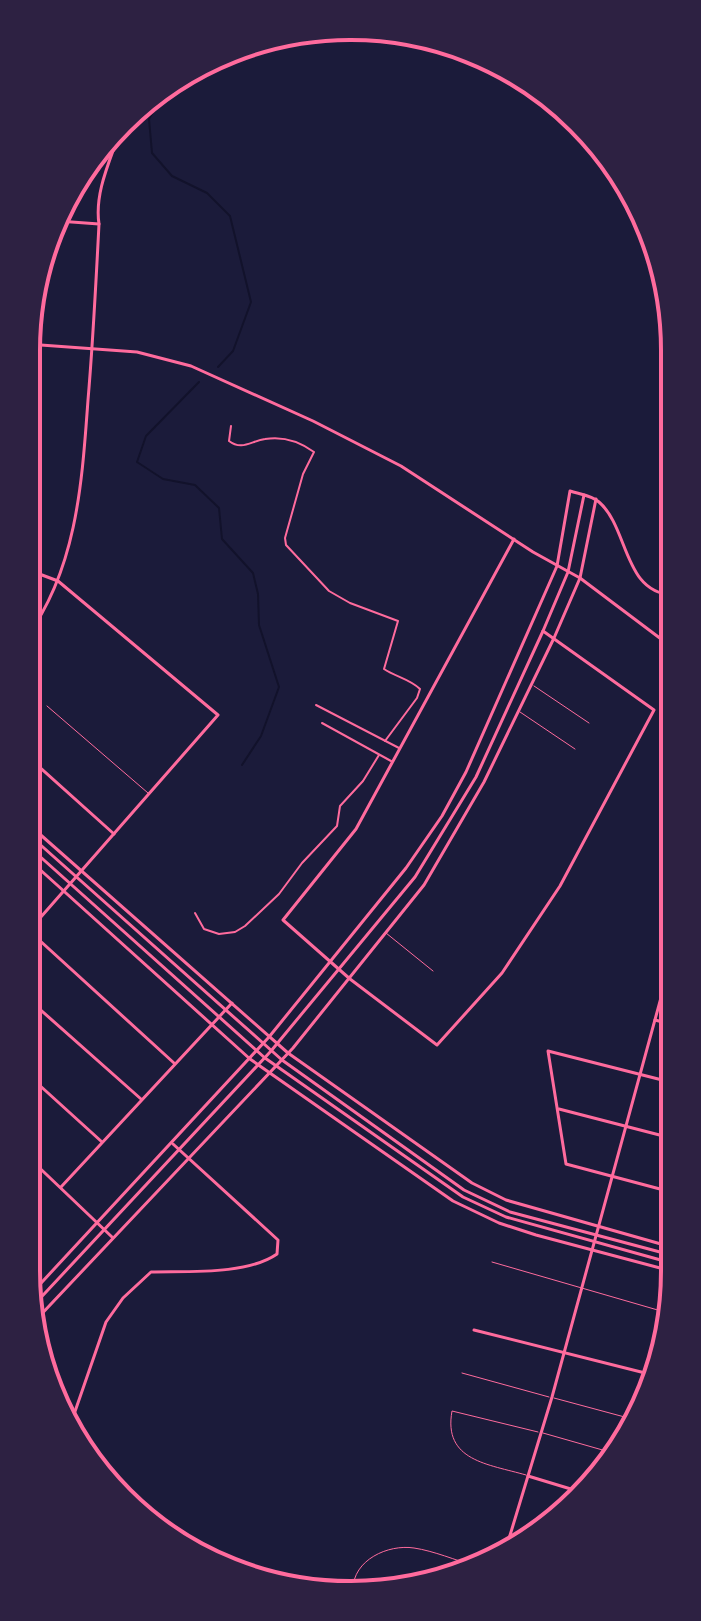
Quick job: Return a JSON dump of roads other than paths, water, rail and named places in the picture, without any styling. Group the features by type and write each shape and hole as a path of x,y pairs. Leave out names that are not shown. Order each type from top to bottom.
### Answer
{"street":[{"path":"40,613 58,581 81,492 92,349 99,224 97,208 102,180 115,149"},
{"path":"68,222 99,224"},
{"path":"40,345 137,352 191,366 313,421 401,466 580,578 661,639"},
{"path":"231,426 229,441 235,446 283,438 298,442 314,452 303,474 285,538 286,545 329,591 350,603 398,621 384,669 412,681 420,689 417,698 385,741"},
{"path":"41,1284 257,1051 406,868 442,816 466,772 557,566 570,491 596,499 609,512 633,567 644,584 661,592"},
{"path":"42,1297 278,1044 415,877 476,777 543,631 568,572 584,495"},
{"path":"43,1312 282,1060 424,885 484,782 554,638 580,578 596,499"},
{"path":"514,539 356,829 283,920 350,979 437,1045 502,973 560,886 654,710 543,631"},
{"path":"40,574 58,581 218,715 40,917"},
{"path":"316,705 400,748"},
{"path":"322,723 393,762"},
{"path":"195,913 204,929 219,934 235,932 245,926 288,884 302,863 337,826 340,806 356,790 379,755"},
{"path":"40,768 114,834"},
{"path":"40,834 288,1053 472,1183 506,1200 661,1244"},
{"path":"40,844 282,1060 464,1190 510,1212 661,1252"},
{"path":"40,856 265,1058 463,1197 506,1217 661,1260"},
{"path":"40,870 250,1059 453,1201 499,1223 661,1268"},
{"path":"40,943 175,1063"},
{"path":"509,1537 593,1251 661,997"},
{"path":"61,1187 232,1003"},
{"path":"40,1009 141,1099"},
{"path":"654,1020 661,1022"},
{"path":"661,1080 548,1051 566,1164 661,1189"},
{"path":"40,1086 102,1142"},
{"path":"559,1109 661,1136"},
{"path":"75,1413 106,1322 123,1298 151,1272 219,1270 265,1262 277,1254 278,1240 171,1143"},
{"path":"40,1168 112,1237"},
{"path":"474,1330 644,1373"},
{"path":"528,1476 571,1489"}],"lane":[{"path":"532,685 589,723"},
{"path":"47,706 149,794"},
{"path":"519,711 575,749"},
{"path":"386,933 433,971"},
{"path":"492,1262 658,1310"},
{"path":"462,1373 624,1417"},
{"path":"528,1476 462,1452 450,1430 452,1411 604,1450"},
{"path":"354,1581 361,1565 375,1555 412,1548 459,1561"}],"waterway":[{"path":"154,110 149,119 152,153 172,176 207,193 230,216 251,302 233,351 218,367"},
{"path":"199,382 146,436 137,462 163,479 195,485 219,508 222,539 253,573 258,594 259,625 279,687 261,736 242,765"}]}
